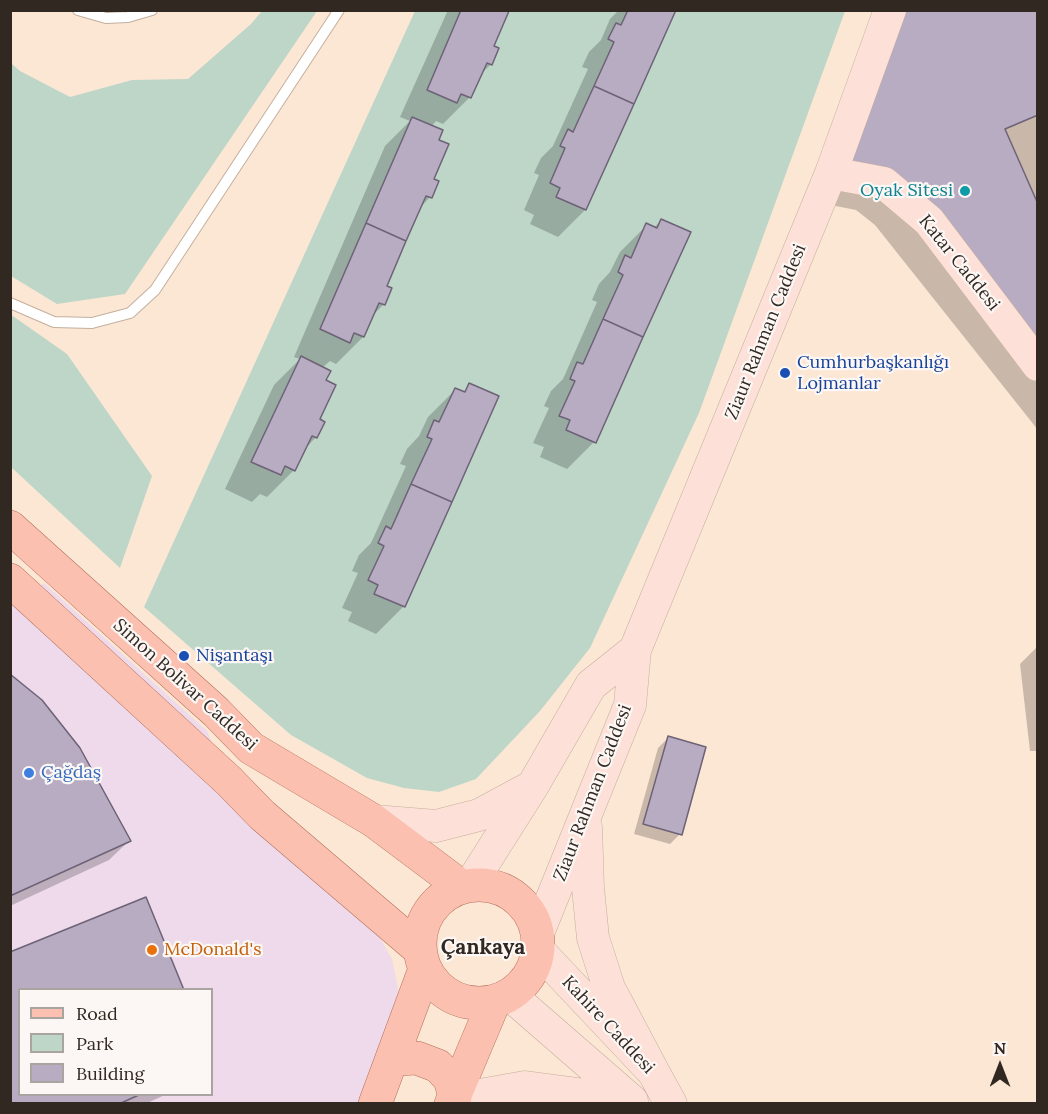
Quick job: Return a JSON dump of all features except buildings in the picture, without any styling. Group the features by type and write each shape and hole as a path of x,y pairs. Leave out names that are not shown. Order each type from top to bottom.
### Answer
{"main road":[{"name":"Ziaur Rahman Caddesi","path":"538,942 586,813 630,705 635,650 831,173 890,10"},
{"name":"Katar Caddesi","path":"831,173 884,183 929,221 1038,365"},
{"name":"Simon Bolivar Caddesi","path":"10,527 216,712 251,748 374,821 466,886"},
{"path":"10,580 229,781 262,815 422,959 436,986 453,998 473,1003 502,998 524,984 534,968 538,942 527,909 506,890 489,885 466,886 438,900 427,914 420,931 422,959 390,1064 375,1104"},
{"name":"Ziaur Rahman Caddesi","path":"466,886 532,787 591,684 635,650"},
{"path":"374,821 436,826 478,815 532,787"},
{"path":"586,813 588,888 593,938 609,988 654,1073"},
{"name":"Kahire Caddesi","path":"538,942 654,1073 671,1104"},
{"path":"456,1101 502,998"},
{"path":"502,998 634,1102"},
{"path":"390,1064 399,1059 417,1058 438,1066 450,1079 456,1101"},
{"path":"456,1101 525,1087 634,1102"}],"lane":[{"path":"78,10 106,18 128,17 152,10"},
{"path":"10,303 54,322 92,323 130,313 155,290 339,10"}],"shaded area":[{"path":"44,583 207,731 229,781 356,895 392,959 398,989 395,1043 375,1103 11,1103 10,608"}],"green space":[{"path":"262,11 317,11 125,294 57,304 11,276 11,63 20,71 70,97 132,80 188,79 251,24"},
{"path":"415,11 845,11 699,413 590,648 540,711 476,779 439,792 404,788 367,778 291,735 144,607"},
{"path":"10,314 67,354 152,476 120,568 11,467"}],"place":[{"name":"Oyak Sitesi","path":"965,191"},
{"name":"Cumhurbaşkanlığı Lojmanlar","path":"785,373"},
{"name":"Nişantaşı","path":"184,656"},
{"name":"Çağdaş","path":"29,773"},
{"name":"McDonald's","path":"152,950"}],"district":[{"name":"Çankaya","path":"483,948"}]}
